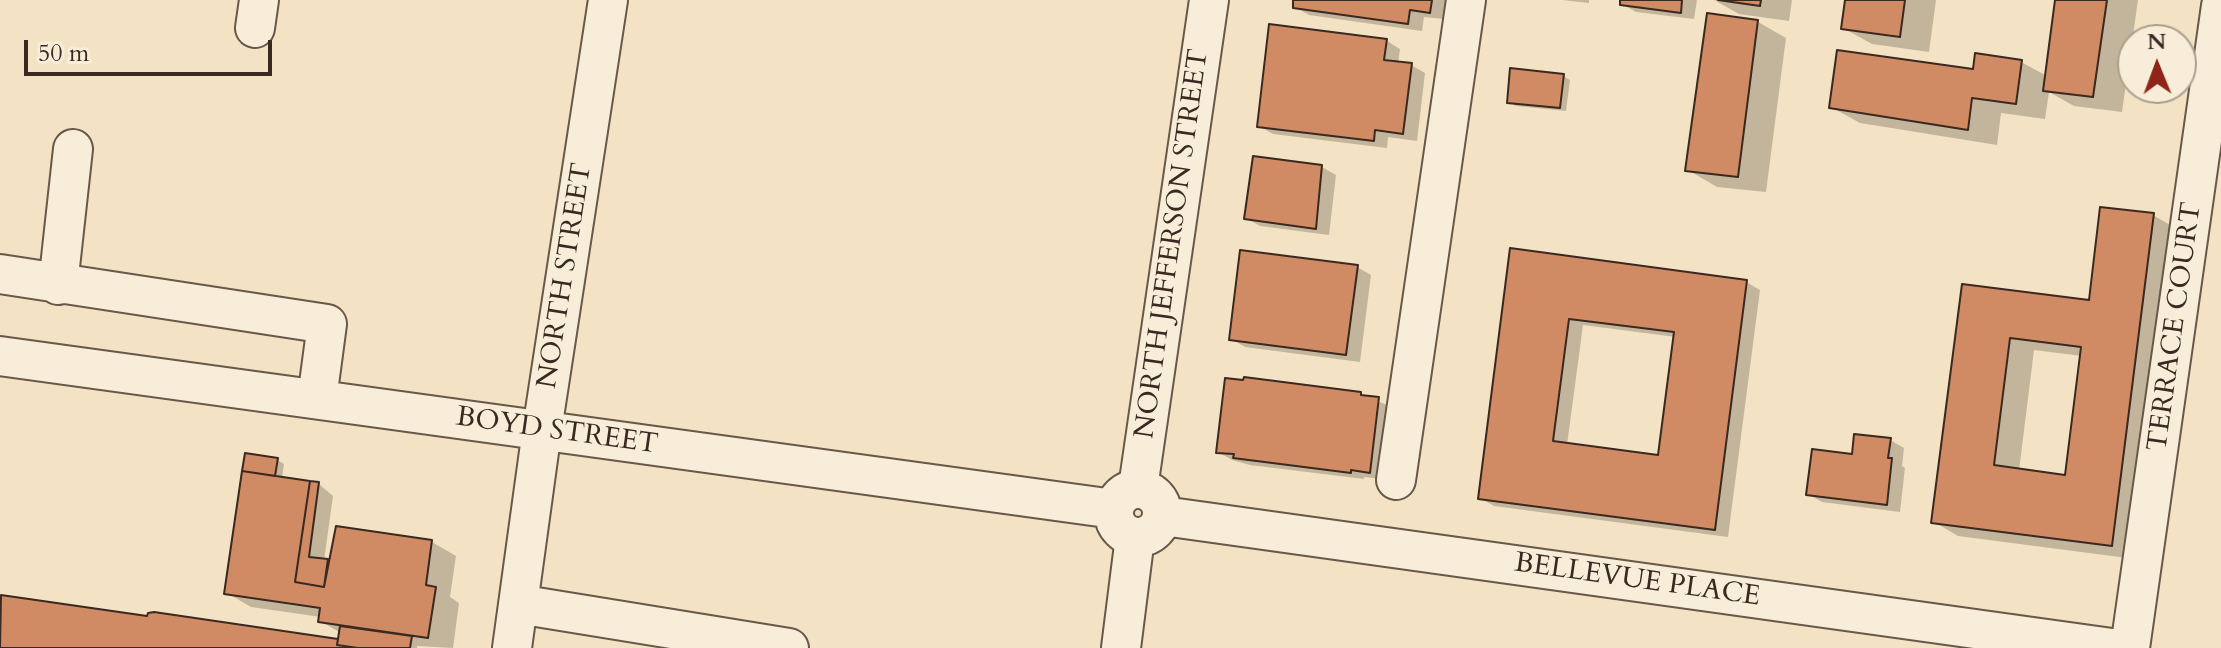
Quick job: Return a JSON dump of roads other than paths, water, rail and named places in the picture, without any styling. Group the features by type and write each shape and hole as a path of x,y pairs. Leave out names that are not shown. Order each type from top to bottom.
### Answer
{"street":[{"name":"NORTH STREET","path":"512,648 608,0"},
{"name":"NORTH JEFFERSON STREET","path":"1121,648 1137,512 1209,0"},
{"path":"1396,480 1466,0"},
{"name":"TERRACE COURT","path":"2130,648 2221,6"},
{"path":"58,285 73,149"},
{"path":"0,274 327,324 317,399"},
{"name":"BOYD STREET","path":"0,356 1137,512"},
{"name":"BELLEVUE PLACE","path":"1137,512 2112,648"},
{"path":"518,604 742,644 789,648"}]}
